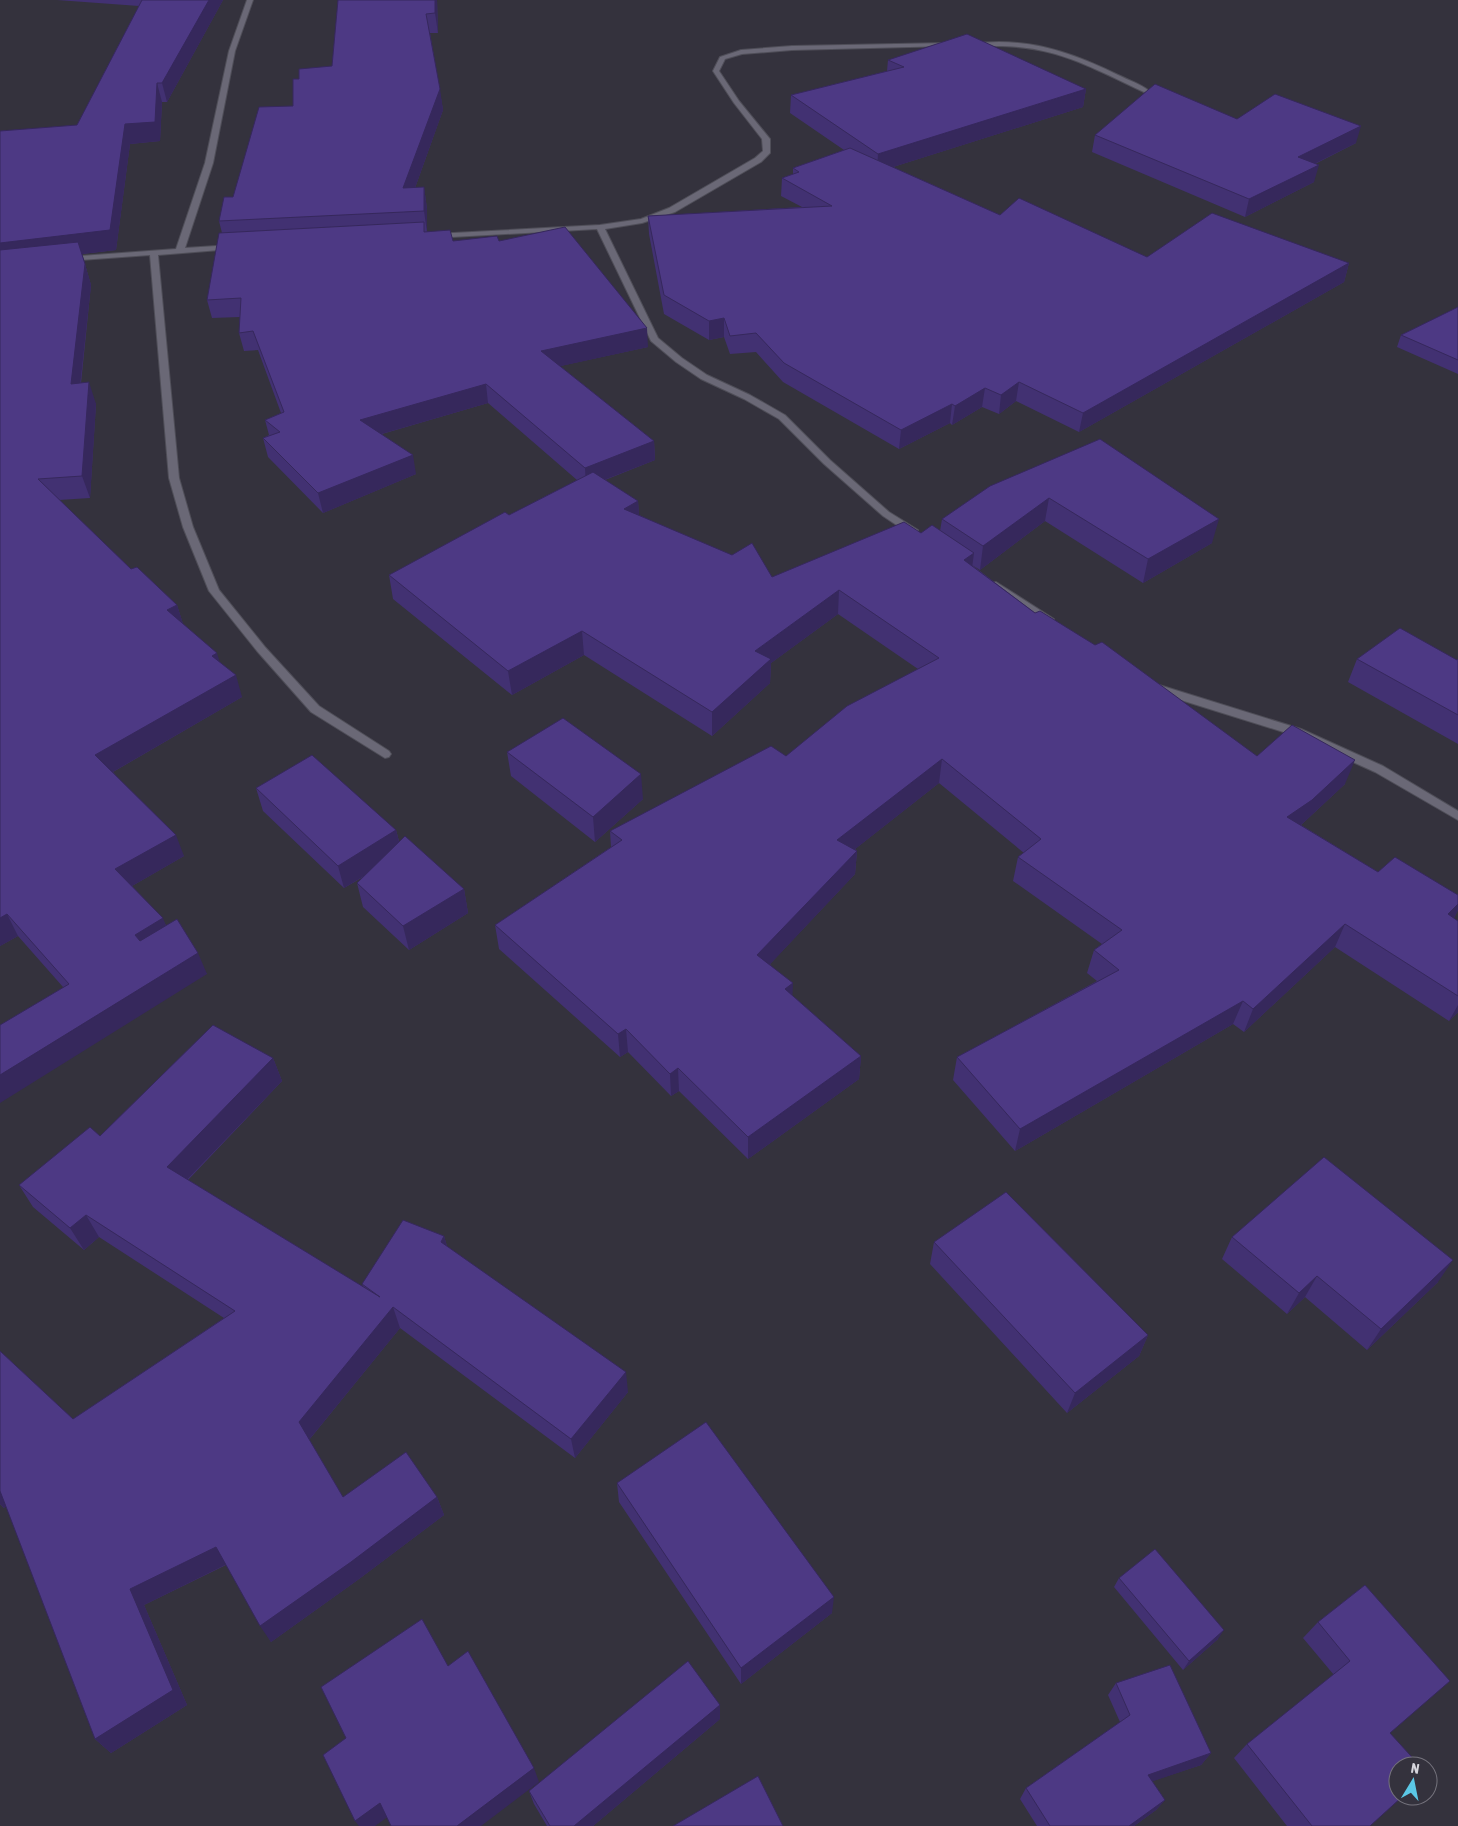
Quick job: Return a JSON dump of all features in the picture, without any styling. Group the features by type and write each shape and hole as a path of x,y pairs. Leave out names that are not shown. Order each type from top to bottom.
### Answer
{"street":[{"path":"180,250 210,163 232,51 250,0"},
{"path":"966,45 1003,43 1044,48 1083,61 1146,92"},
{"path":"424,237 600,227 642,221 672,210 758,160 767,151 766,138 736,102 716,71 722,58 741,52 792,48 957,45"},
{"path":"600,227 654,339 678,360 704,376 748,397 782,417 827,462 886,514 927,540"},
{"path":"61,260 240,247"},
{"path":"154,252 174,478 188,528 214,591 261,649 315,709 385,754"},
{"path":"984,577 1062,629"},
{"path":"1146,683 1297,732 1379,769 1458,816"}],"building":[{"path":"142,0 209,0 162,83 157,83 155,122 125,124 110,230 0,243 0,131 77,125"},
{"path":"338,0 435,0 435,13 426,14 440,89 403,188 424,187 424,211 219,221 224,197 233,197 259,107 293,106 293,79 299,79 299,69 332,66"},
{"path":"967,34 1086,89 878,154 791,95 904,67 888,60"},
{"path":"1155,84 1237,119 1275,94 1361,126 1298,157 1319,165 1249,199 1095,135"},
{"path":"850,148 1000,215 1019,198 1147,257 1212,213 1349,263 1083,413 1019,382 1001,395 985,388 955,406 952,404 901,430 784,363 756,333 730,336 724,318 709,321 664,295 648,216 832,206 782,178 799,172 793,168"},
{"path":"424,222 424,232 450,230 453,241 497,236 499,241 565,227 647,328 541,351 654,441 585,468 486,384 360,420 413,455 318,493 263,438 280,432 265,420 284,412 253,331 239,333 241,298 207,300 219,233"},
{"path":"78,242 85,264 71,384 89,382 82,476 38,479 131,569 137,567 177,605 167,610 217,653 212,656 236,675 95,755 176,835 115,869 163,918 135,935 140,941 177,919 198,953 0,1075 0,1025 69,984 7,914 0,918 0,250"},
{"path":"1458,307 1458,360 1401,335"},
{"path":"1100,439 1219,519 1148,559 1049,498 983,546 942,519 990,486"},
{"path":"593,472 638,501 624,509 732,555 752,543 772,577 904,522 921,533 932,525 974,553 964,560 1035,613 1040,611 1095,645 1102,642 1257,756 1292,725 1355,760 1312,800 1287,817 1378,872 1395,857 1458,895 1458,904 1448,914 1458,921 1458,996 1345,924 1253,1009 1243,1001 1020,1129 957,1057 1119,970 1094,950 1122,930 1018,857 1041,839 942,759 837,840 857,851 757,955 793,983 785,989 861,1056 748,1137 678,1068 670,1074 626,1029 618,1034 495,925 622,840 610,831 771,746 786,756 847,706 939,658 839,590 755,651 771,659 712,712 582,631 508,671 389,575 505,512 509,515"},
{"path":"1400,628 1458,659 1458,715 1357,659"},
{"path":"563,718 641,774 593,817 507,752"},
{"path":"312,755 396,830 338,866 256,788"},
{"path":"405,836 464,889 403,926 357,883"},
{"path":"213,1025 273,1058 167,1167 380,1297 362,1284 403,1220 444,1236 441,1242 626,1372 571,1439 393,1307 299,1422 343,1497 406,1452 437,1497 351,1562 260,1626 216,1547 130,1589 173,1690 95,1739 0,1491 0,1351 73,1419 235,1311 86,1215 70,1228 19,1185 90,1127 100,1136"},
{"path":"1324,1157 1453,1260 1381,1329 1317,1276 1299,1293 1232,1237"},
{"path":"1006,1192 1148,1335 1075,1393 934,1242"},
{"path":"706,1422 834,1597 741,1668 617,1483"},
{"path":"1155,1549 1224,1630 1189,1661 1119,1578"},
{"path":"1365,1585 1450,1681 1390,1733 1411,1756 1388,1756 1388,1806 1392,1806 1370,1826 1312,1826 1247,1744 1350,1661 1318,1622"},
{"path":"422,1619 448,1666 468,1651 534,1768 457,1826 391,1826 380,1803 355,1821 323,1755 346,1738 321,1687"},
{"path":"688,1661 720,1705 574,1826 550,1826 529,1791"},
{"path":"1170,1665 1211,1753 1148,1775 1165,1800 1129,1826 1050,1826 1026,1788 1130,1715 1116,1683"},
{"path":"758,1776 783,1826 673,1826"}]}
